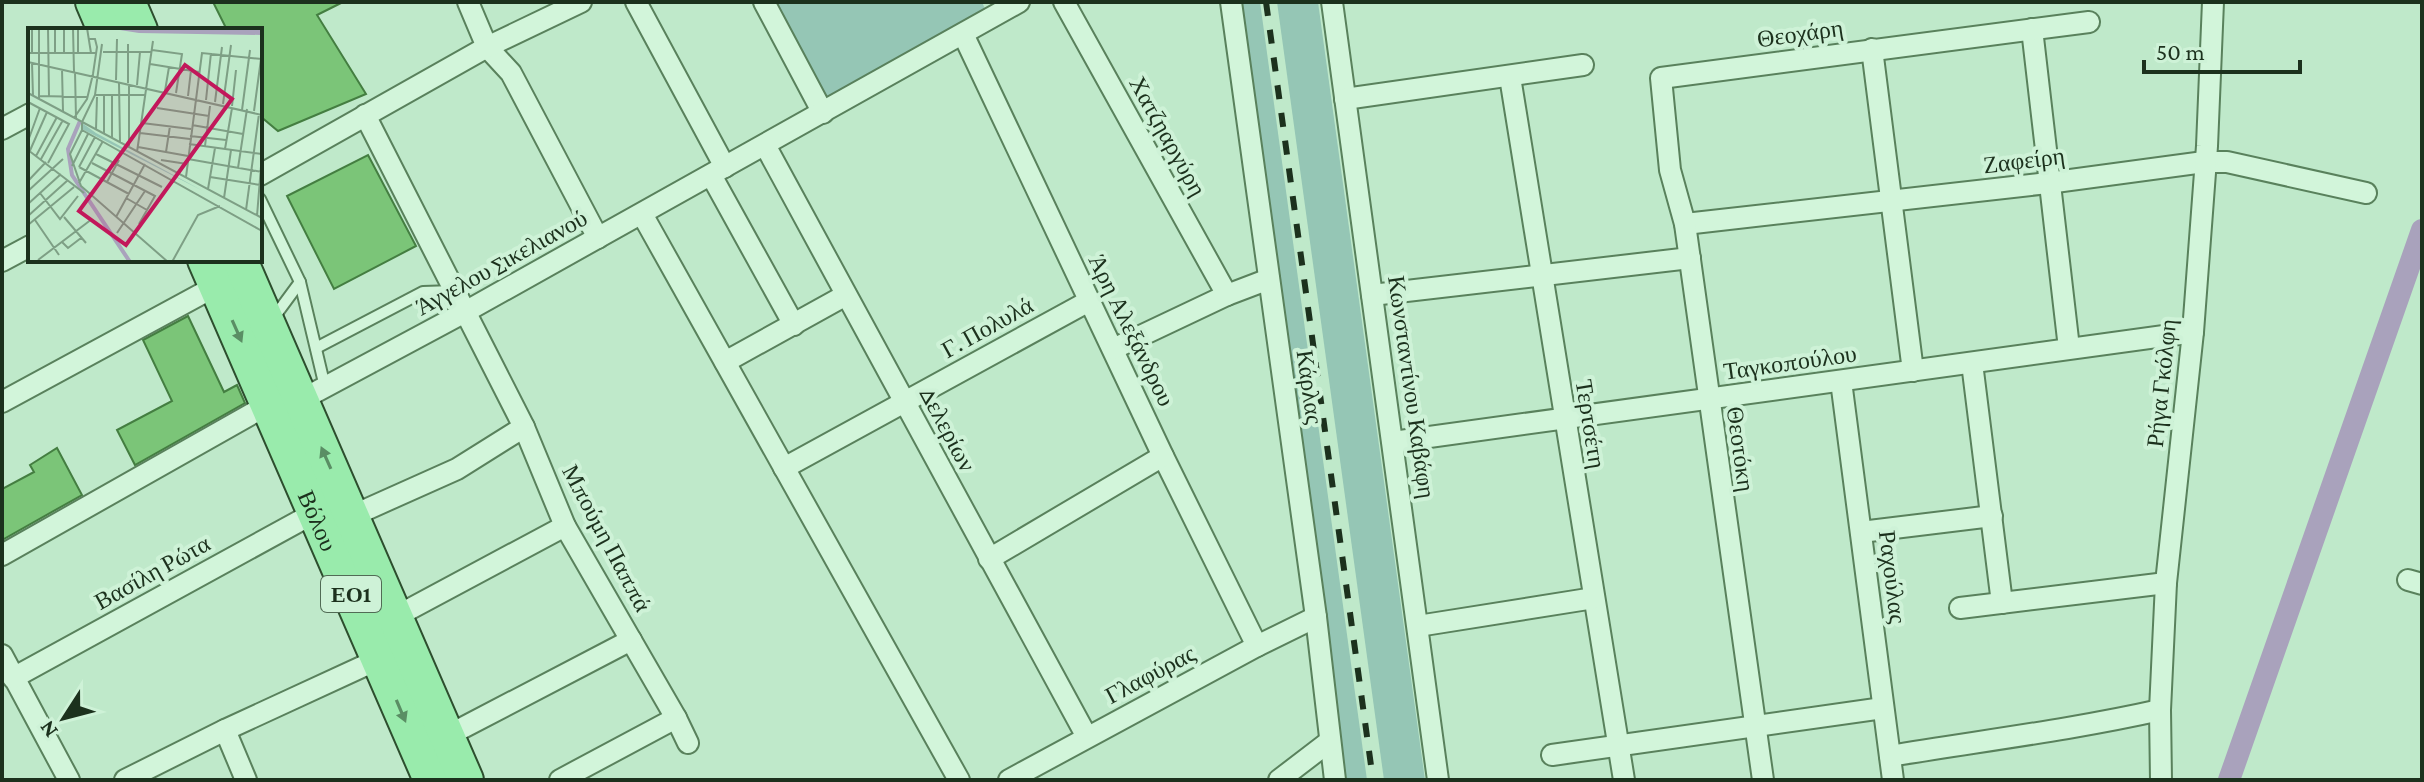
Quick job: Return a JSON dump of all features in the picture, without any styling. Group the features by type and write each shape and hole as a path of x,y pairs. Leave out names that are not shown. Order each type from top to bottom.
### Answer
{"main road":[{"path":"93,2 104,28"},
{"path":"128,2 139,28"},
{"name":"Βόλου","path":"241,262 466,780"},
{"name":"Βόλου","path":"211,273 299,398 316,512 431,780"}],"street":[{"path":"468,2 487,47 511,73 598,238"},
{"path":"262,174 487,47 581,2"},
{"path":"636,2 794,325"},
{"path":"764,2 823,113"},
{"name":"Χατζηαργύρη","path":"1064,2 1227,295"},
{"name":"Κάρλας","path":"1231,2 1316,617 1335,780"},
{"name":"Κωνσταντίνου Καβάφη","path":"1332,2 1438,780"},
{"name":"Ρήγα Γκόλφη","path":"2163,777 2160,710 2166,583 2193,332 2213,2"},
{"name":"Άγγελου Σικελιανού","path":"2,555 255,412 299,398 465,312 963,34 1007,5"},
{"name":"Θεοχάρη","path":"1661,78 2089,22"},
{"path":"2032,29 2069,348"},
{"name":"Άρη Αλεξάνδρου","path":"963,34 1163,456 1257,646"},
{"path":"1872,49 1913,371"},
{"path":"1345,99 1583,65"},
{"name":"Τερτσέτη","path":"1510,77 1624,780"},
{"name":"Θεοτόκη","path":"1661,78 1670,170 1685,224 1763,780"},
{"path":"2,129 28,115"},
{"name":"Μπούμη Παππά","path":"365,115 524,427 565,526 688,743"},
{"name":"Δελερίων","path":"765,145 1087,737"},
{"name":"Ζαφείρη","path":"1685,224 2204,162 2227,162 2366,193"},
{"path":"642,214 959,780"},
{"path":"2,261 28,247"},
{"path":"1372,295 1540,273 1690,258"},
{"path":"2,402 211,273"},
{"path":"1113,349 1227,295 1269,279"},
{"path":"725,362 846,295"},
{"name":"Γ. Πολυλά","path":"784,468 1089,301"},
{"name":"Ταγκοπούλου","path":"1393,442 2193,332"},
{"path":"1972,363 2002,603"},
{"name":"Ραχούλας","path":"1841,381 1893,780"},
{"path":"352,516 457,469 524,427"},
{"path":"989,559 1163,456"},
{"name":"Βασίλη Ρώτα","path":"13,678 316,512"},
{"path":"1861,532 1992,516"},
{"path":"395,617 565,526"},
{"path":"1960,608 2166,583"},
{"path":"1418,626 1594,598"},
{"name":"Γλαφύρας","path":"1021,777 1087,737 1316,617"},
{"path":"447,736 631,640"},
{"path":"2,655 69,780"},
{"path":"125,780 379,659"},
{"path":"1552,755 1883,708"},
{"path":"1890,756 2092,725 2160,710"},
{"path":"560,780 676,718"},
{"path":"225,730 246,780"},
{"path":"1279,780 1330,741"}],"lane":[{"path":"262,203 300,282 316,348 299,398"},
{"path":"268,325 300,282"},
{"path":"316,348 423,292 454,291"}],"shaded area":[{"path":"775,2 982,2 985,9 827,101"},
{"path":"1239,2 1260,2 1367,780 1342,780"},
{"path":"1277,2 1318,2 1425,780 1384,780"}],"building":[{"path":"213,2 343,2 317,15 366,94 278,131 262,118 262,28 226,28"},
{"path":"368,155 416,246 334,289 287,196"},
{"path":"188,316 224,392 237,385 245,403 135,465 117,430 172,401 143,340"},
{"path":"57,448 82,495 2,540 2,489 34,472 30,465"}],"waterway":[{"path":"2229,780 2422,230"}],"railway":[{"path":"1266,2 1373,780"}]}
